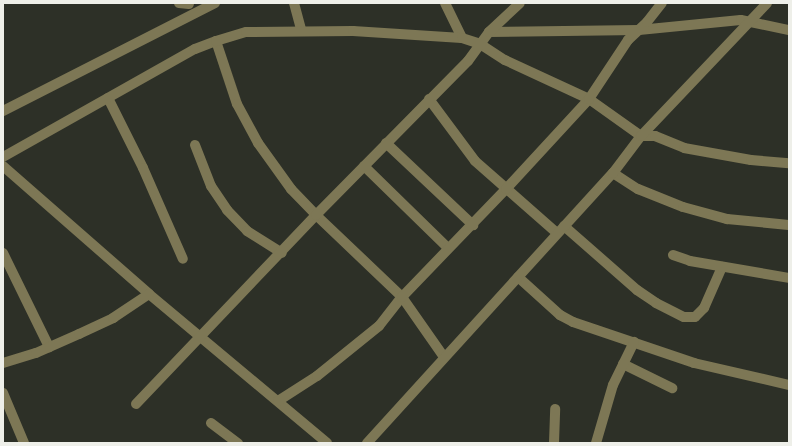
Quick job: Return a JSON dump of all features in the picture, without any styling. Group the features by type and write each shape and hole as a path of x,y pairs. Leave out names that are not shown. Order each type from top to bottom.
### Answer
{"street":[{"path":"178,3 190,6 215,3"},
{"path":"294,3 301,30"},
{"path":"445,3 462,38"},
{"path":"136,404 282,253 316,215 468,61 490,32 520,3"},
{"path":"278,401 317,376 379,326 402,297 473,224 589,99 628,40 639,30 662,3"},
{"path":"367,443 613,173 641,136 767,3"},
{"path":"3,111 170,28 190,6"},
{"path":"490,32 639,30 750,21 768,28 789,30"},
{"path":"3,157 195,49 246,32 301,30 353,31 462,38 480,44 505,60 589,99 641,136 655,136 684,148 752,160 789,163"},
{"path":"216,41 236,104 258,143 291,188 316,215 402,297 444,357"},
{"path":"108,98 143,168 183,259"},
{"path":"429,99 475,161 506,189 636,290 656,303 684,317 695,317 704,308 722,267"},
{"path":"386,143 473,224"},
{"path":"195,145 211,186 227,210 247,231 282,253"},
{"path":"3,166 149,294 278,401 326,443"},
{"path":"364,166 448,248"},
{"path":"613,173 638,189 683,207 727,219 789,225"},
{"path":"3,253 49,348"},
{"path":"673,255 722,267 789,278"},
{"path":"518,277 560,315 573,322 694,363 789,385"},
{"path":"3,363 49,348 112,318 149,294"},
{"path":"596,443 613,385 634,342"},
{"path":"623,364 672,388"},
{"path":"3,392 7,414 24,443"},
{"path":"554,443 555,409"},
{"path":"211,423 238,443"}]}
